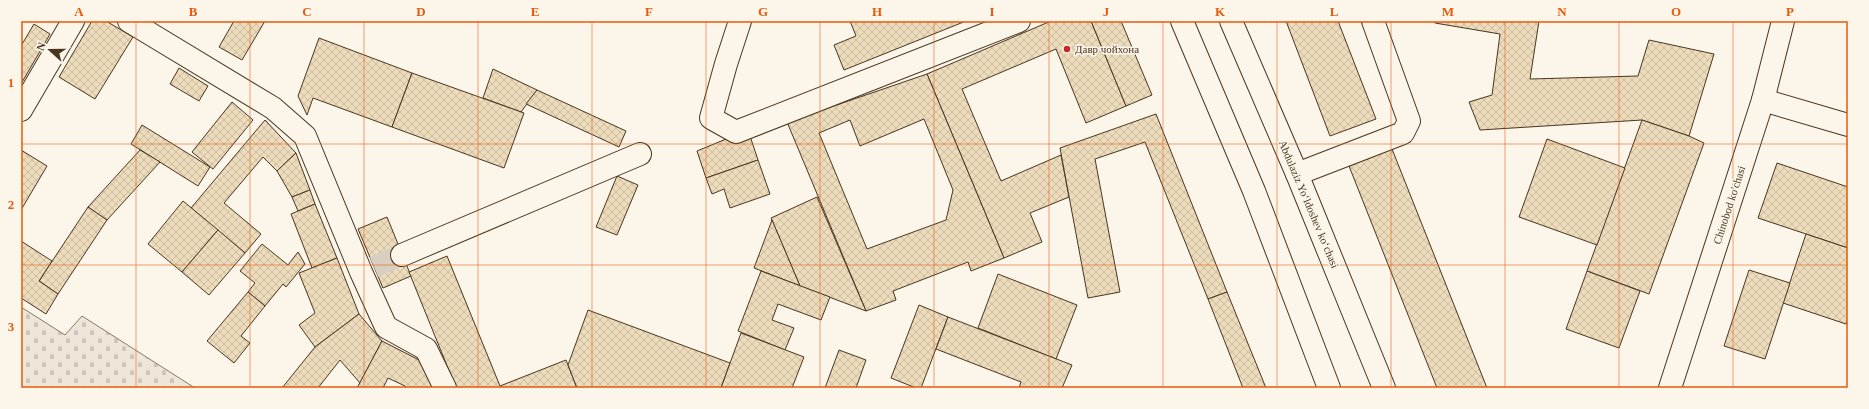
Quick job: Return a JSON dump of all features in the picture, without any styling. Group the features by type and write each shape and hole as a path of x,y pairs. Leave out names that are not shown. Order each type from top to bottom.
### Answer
{"street":[{"path":"21,110 73,21"},
{"path":"129,21 273,108 305,136 367,269 386,327 426,349 445,388"},
{"path":"740,21 711,118 736,132 1019,21"},
{"path":"1182,21 1254,191 1329,388"},
{"name":"Abdulaziz Yoʻldoshev koʻchasi","path":"1231,21 1297,174 1384,388"},
{"path":"1297,174 1403,133 1409,121 1373,21"},
{"name":"Chinobod ko'chasi","path":"1670,388 1763,100 1783,21"},
{"path":"1763,100 1848,125"},
{"path":"402,255 640,154"}],"green space":[{"path":"21,307 65,335 82,316 195,388 21,388"}],"building":[{"path":"92,21 106,21 133,37 95,99 59,77"},
{"path":"234,21 265,21 242,60 219,47"},
{"path":"850,21 966,21 844,70 834,45 856,36"},
{"path":"1051,21 1091,21 1126,106 1086,123 1056,49 962,89 1001,181 1061,155 1069,197 1030,213 1042,242 1004,258 927,74"},
{"path":"1091,21 1121,21 1152,95 1126,106"},
{"path":"1286,21 1338,21 1376,119 1330,136"},
{"path":"1434,21 1539,21 1530,79 1638,76 1649,40 1714,54 1689,136 1642,120 1480,130 1469,102 1492,95 1500,34 1435,23"},
{"path":"34,24 50,34 21,84 21,46"},
{"path":"319,38 412,73 392,127 313,98 307,115 298,96"},
{"path":"179,68 208,86 199,101 170,84"},
{"path":"493,69 537,90 521,112 483,98"},
{"path":"412,73 524,113 504,168 392,127"},
{"path":"927,74 1004,258 971,271 968,262 893,291 896,300 866,311 787,122","holes":["924,119 953,190 946,220 867,249 819,133 850,120 860,146"]},
{"path":"537,90 626,131 619,147 526,104"},
{"path":"232,102 253,120 213,169 192,152"},
{"path":"1156,114 1227,292 1208,299 1145,142 1095,159 1120,292 1088,298 1060,148"},
{"path":"265,120 296,153 277,171 263,157 224,203 261,234 245,253 191,208"},
{"path":"1642,120 1689,136 1704,143 1649,294 1587,271"},
{"path":"142,125 210,167 198,186 131,144"},
{"path":"748,130 758,160 706,178 697,151"},
{"path":"1547,139 1625,168 1597,245 1519,217"},
{"path":"1392,149 1487,388 1437,388 1349,166"},
{"path":"21,150 47,166 21,210"},
{"path":"140,150 160,162 107,220 88,207"},
{"path":"296,153 310,190 292,197 277,171"},
{"path":"758,160 770,194 730,208 724,189 712,194 706,178"},
{"path":"1777,163 1848,187 1848,248 1758,218"},
{"path":"617,176 638,185 617,235 596,227"},
{"path":"310,190 315,204 298,211 292,197"},
{"path":"817,197 866,311 800,286 771,218"},
{"path":"183,201 218,230 182,272 148,244"},
{"path":"315,204 337,258 312,268 291,214"},
{"path":"88,207 107,220 58,294 39,281"},
{"path":"387,217 411,276 383,288 358,229"},
{"path":"772,220 800,286 754,268"},
{"path":"218,230 245,253 209,295 182,272"},
{"path":"1806,234 1848,248 1848,318 1846,324 1783,303"},
{"path":"21,241 52,261 39,281 58,294 46,314 21,298"},
{"path":"262,244 288,265 298,252 305,264 286,287 283,284 265,306 248,292 255,283 240,271"},
{"path":"447,256 500,386 566,360 577,388 456,388 409,272"},
{"path":"337,258 359,314 315,347 299,325 315,313 299,273"},
{"path":"1749,270 1790,283 1765,359 1724,346"},
{"path":"761,271 830,297 821,320 778,304 772,320 794,328 785,350 738,331"},
{"path":"1587,271 1640,291 1619,348 1566,329"},
{"path":"998,274 1077,305 1056,359 978,328"},
{"path":"248,292 265,306 241,336 250,343 234,363 207,341"},
{"path":"1227,292 1266,388 1243,388 1208,299"},
{"path":"919,305 948,317 921,388 916,388 891,378"},
{"path":"588,310 730,363 721,388 577,388 568,365"},
{"path":"359,314 382,341 360,383 340,360 318,388 282,388 315,347"},
{"path":"948,317 1072,365 1062,388 1019,388 1021,382 936,349"},
{"path":"741,333 804,357 792,388 721,388"},
{"path":"382,341 423,362 433,388 405,388 405,386 388,378 383,388 357,388"},
{"path":"839,350 866,360 856,388 825,388"}],"tunnel":[{"path":"374,267 402,255"}],"place":[{"name":"Давр чойхона","path":"1067,49"}]}
